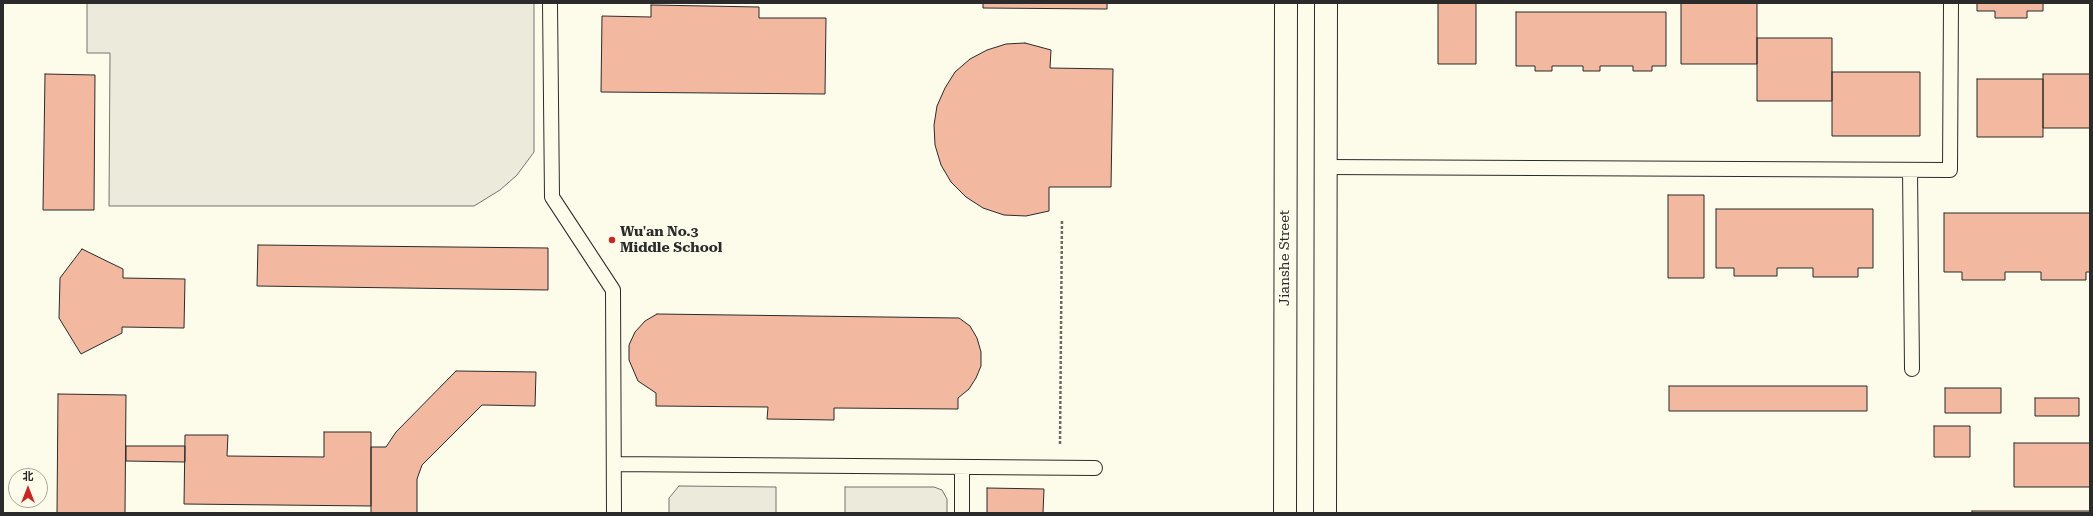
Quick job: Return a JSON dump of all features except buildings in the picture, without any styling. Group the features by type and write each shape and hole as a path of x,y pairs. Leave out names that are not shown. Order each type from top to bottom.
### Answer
{"main road":[{"name":"Jianshe Street","path":"1285,513 1286,3"},
{"path":"1325,513 1326,3"}],"lane":[{"path":"550,3 552,197 613,290 614,513"},
{"path":"1325,167 1950,170 1951,3"},
{"path":"1910,170 1912,369"},
{"path":"614,464 1095,468"},
{"path":"962,467 962,513"}],"path":[{"path":"1060,468 1062,219"}],"shaded area":[{"path":"87,3 534,3 534,152 517,175 500,190 474,206 109,206 110,53 87,53"},
{"path":"679,486 776,487 776,513 669,513 669,498"},
{"path":"845,487 934,487 942,490 947,499 947,513 845,513"}],"place":[{"name":"Wu'an No.3 Middle School","path":"612,240"}]}
